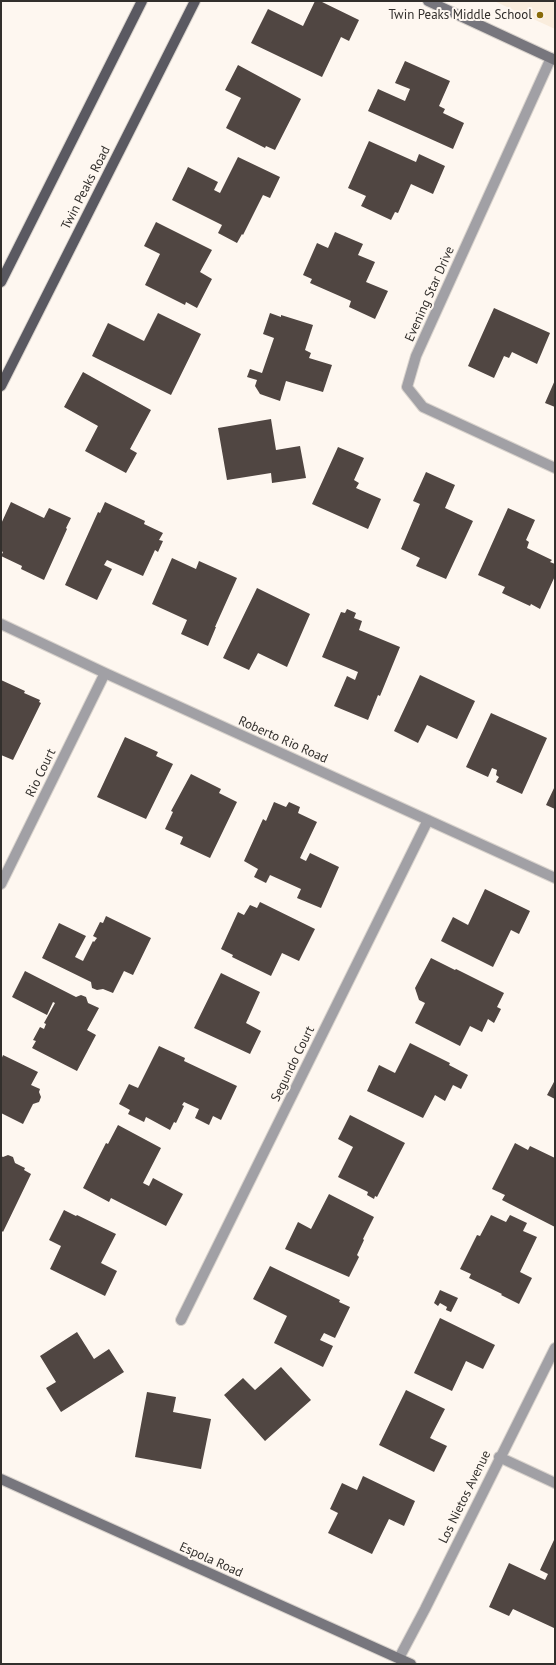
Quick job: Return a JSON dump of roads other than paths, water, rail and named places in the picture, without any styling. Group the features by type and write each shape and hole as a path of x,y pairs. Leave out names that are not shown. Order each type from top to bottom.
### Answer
{"main road":[{"path":"1,282 142,1"},
{"name":"Twin Peaks Road","path":"1,386 195,1"},
{"path":"428,1 553,59"},
{"name":"Espola Road","path":"1,1479 411,1664"}],"street":[{"name":"Evening Star Drive","path":"553,59 416,356 407,387 423,407 555,468"},
{"name":"Roberto Rio Road","path":"1,624 555,878"},
{"name":"Rio Court","path":"1,884 105,673"},
{"name":"Segundo Court","path":"181,1320 428,820"},
{"name":"Los Nietos Avenue","path":"399,1658 555,1348"},
{"path":"499,1458 555,1484"}],"place":[{"name":"Twin Peaks Middle School","path":"540,15"}]}
